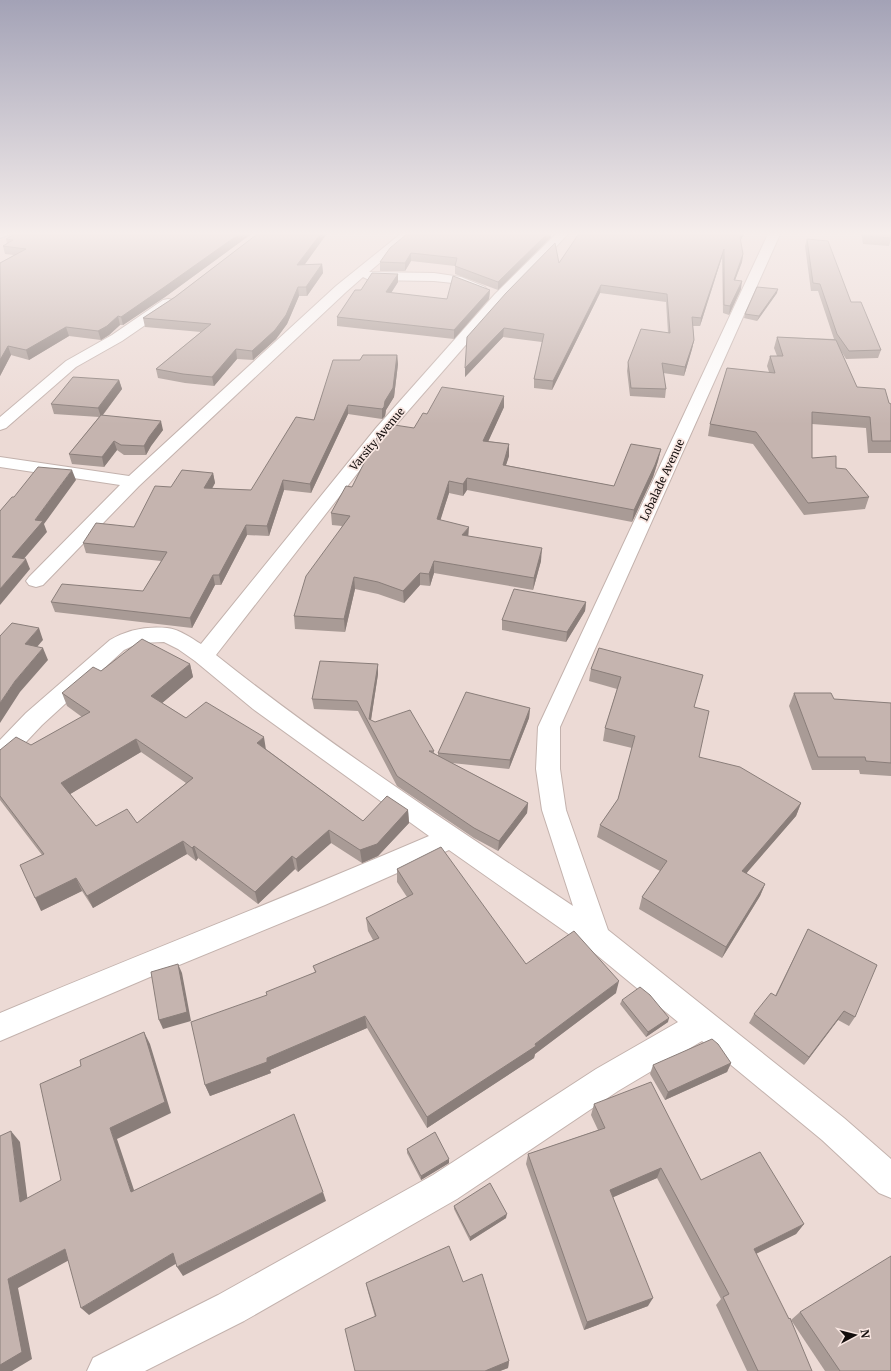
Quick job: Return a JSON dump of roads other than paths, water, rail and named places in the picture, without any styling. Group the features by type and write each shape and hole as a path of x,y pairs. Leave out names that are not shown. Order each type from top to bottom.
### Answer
{"street":[{"path":"36,581 134,482 334,296"},
{"name":"Lobalade Avenue","path":"597,938 554,810 548,769 549,727 746,296"},
{"path":"0,425 71,364 117,338 176,297"},
{"name":"Varsity Avenue","path":"203,656 382,431 500,297"},
{"path":"0,462 134,482"},
{"path":"0,755 34,719 117,645 129,638 139,636 167,635 185,644 203,656 261,703 451,838 597,938 832,1129 891,1181"},
{"path":"0,1027 140,968 316,897 451,838"},
{"path":"106,1371 231,1308 445,1187 607,1080 703,1024"}]}
